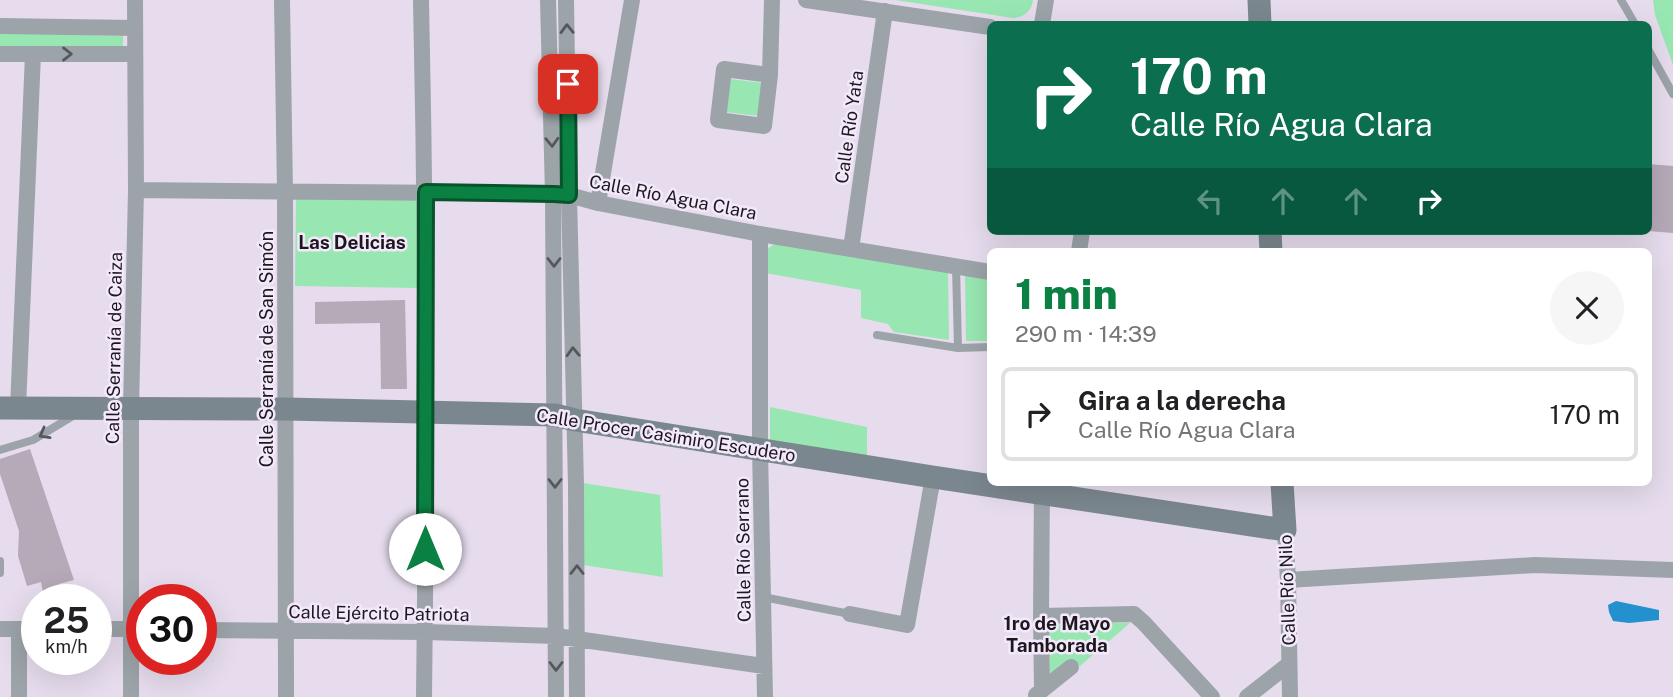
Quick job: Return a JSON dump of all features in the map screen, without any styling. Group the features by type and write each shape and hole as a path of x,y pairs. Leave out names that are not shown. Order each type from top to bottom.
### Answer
{"main road":[{"path":"1259,0 1260,21"},
{"name":"Calle Procer Casimiro Escudero","path":"9,408 426,411 565,417 933,477 987,482"},
{"name":"Calle Procer Casimiro Escudero","path":"1022,486 1285,530"},
{"name":"Calle Río Nilo","path":"1282,486 1285,530"}],"street":[{"name":"Calle Serranía de Caiza","path":"135,0 136,190 131,409 136,584"},
{"name":"Calle Serranía de San Simón","path":"282,0 286,697"},
{"path":"421,0 426,192 424,697"},
{"path":"548,0 561,195"},
{"path":"566,0 561,195 565,417 577,697"},
{"path":"598,203 632,0"},
{"path":"770,75 772,0"},
{"path":"806,0 987,27"},
{"path":"1042,21 1046,0"},
{"name":"Calle Río Yata","path":"851,249 885,11"},
{"path":"0,26 134,28"},
{"path":"0,54 135,54"},
{"path":"9,408 33,54"},
{"name":"Calle Río Agua Clara","path":"136,190 561,195 760,234 987,271"},
{"name":"Calle Río Serrano","path":"760,234 760,449 765,697"},
{"path":"556,697 565,417"},
{"path":"850,614 907,625 933,477"},
{"path":"1038,694 1042,488"},
{"name":"Calle Río Nilo","path":"1285,530 1289,580 1290,697"},
{"path":"1289,580 1535,565 1673,570"},
{"path":"1041,616 1134,614 1212,697"},
{"path":"0,629 19,629 19,697"},
{"name":"Calle Ejército Patriota","path":"217,630 425,632 576,638"},
{"path":"576,638 764,666"},
{"path":"1247,697 1289,664"},
{"path":"1038,694 1071,667"},
{"name":"Calle Serranía de Caiza","path":"131,697 133,675"}],"lane":[{"path":"1620,0 1632,21"},
{"path":"1652,56 1673,94"},
{"path":"956,266 958,348"},
{"path":"877,335 958,348 987,347"},
{"path":"0,450 33,440 84,409"},
{"path":"0,561 0,573"},
{"path":"763,597 850,614"}],"green space":[{"path":"895,0 1033,0 1027,13 1013,18"},
{"path":"1653,0 1673,0 1673,65 1655,15"},
{"path":"0,33 123,36 123,49 0,46"},
{"path":"730,79 763,83 759,116 726,112"},
{"path":"296,198 417,199 417,288 295,286"},
{"path":"776,243 948,271 949,340 894,332 888,324 861,318 861,290 765,273 767,249"},
{"path":"965,275 987,278 987,341 966,341"},
{"path":"770,407 867,427 867,458 770,440"},
{"path":"583,483 660,495 663,577 583,565"},
{"path":"1077,623 1130,623 1080,666 1076,662 1050,681 1049,627"}],"water":[{"path":"1616,601 1659,610 1659,620 1629,623 1613,621 1608,605"}],"building":[{"path":"1652,164 1673,166 1673,233 1652,231"},
{"path":"405,300 407,389 381,389 380,323 315,324 315,302"},
{"path":"30,449 74,580 59,584 26,584 18,556 19,531 0,474 0,459"}],"district":[{"name":"Las Delicias","path":"352,242"},
{"name":"1ro de Mayo Tamborada","path":"1057,634"}],"route":[{"path":"425,549 426,192 569,195 568,84"}]}
